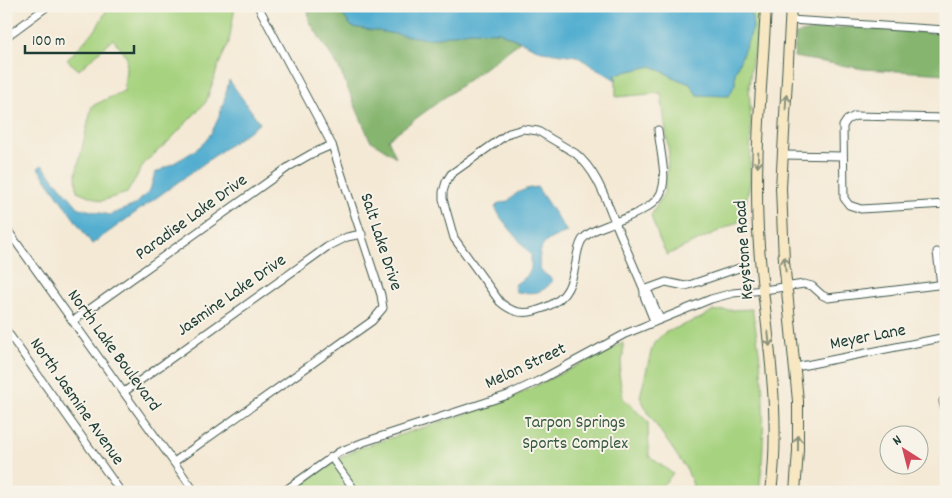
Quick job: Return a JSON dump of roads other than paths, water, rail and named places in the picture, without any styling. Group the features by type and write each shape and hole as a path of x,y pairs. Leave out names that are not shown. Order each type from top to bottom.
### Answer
{"main road":[{"name":"Keystone Road","path":"766,6 757,187 759,244 775,419 771,492"},
{"path":"791,6 783,155 782,217 798,401 798,451 795,492"}],"street":[{"path":"8,33 48,6"},
{"name":"Salt Lake Drive","path":"174,462 372,321 383,308 383,300 332,145 258,6"},
{"path":"790,20 946,30"},
{"path":"946,118 852,117 843,126 844,198 852,207 861,209 946,204"},
{"path":"657,320 644,296 644,290 615,222 597,180 580,157 538,131 530,129 509,133 449,177 443,192 454,238 500,302 510,309 522,313 544,308 564,296 572,279 578,247 582,240 590,233 615,222 648,208 656,201 662,191 664,177 658,130"},
{"name":"Paradise Lake Drive","path":"73,321 290,166 332,145"},
{"path":"783,155 843,156"},
{"name":"North Lake Boulevard","path":"6,228 195,492"},
{"name":"Jasmine Lake Drive","path":"124,392 327,247 347,237 362,234"},
{"path":"938,252 943,284"},
{"path":"644,290 666,282 685,286 690,285 739,268"},
{"name":"Melon Street","path":"283,492 331,457 358,444 508,395 538,381 622,335 718,296 808,284 828,298 943,284"},
{"name":"North Jasmine Avenue","path":"6,330 122,492"},
{"name":"Meyer Lane","path":"796,367 946,337"},
{"path":"943,401 946,415"},
{"path":"331,457 356,492"}],"water":[{"path":"336,6 751,6 753,28 735,73 735,84 729,96 697,95 690,84 652,66 616,74 616,80 576,56 542,51 499,32 470,31 428,39 352,27"},
{"path":"229,80 260,123 92,244 38,168 42,165 79,208 109,215 135,205 150,190 155,173 190,153 207,139 218,118"},
{"path":"537,187 567,232 548,241 541,249 540,270 553,280 549,285 537,292 516,292 514,285 526,277 531,269 531,255 501,218 495,207 499,203 507,202 517,193"}],"park label":[{"name":"Tarpon Springs Sports Complex","path":"575,433"}]}
